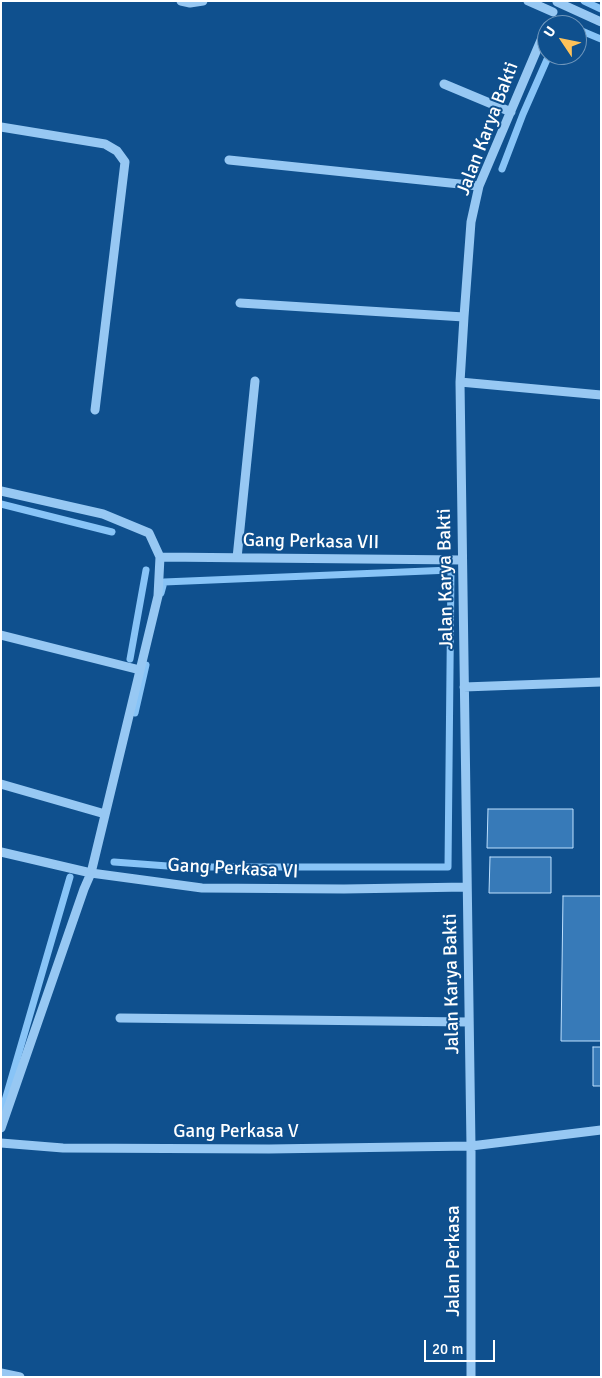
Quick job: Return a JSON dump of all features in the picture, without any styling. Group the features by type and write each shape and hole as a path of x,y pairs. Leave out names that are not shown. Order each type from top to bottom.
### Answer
{"street":[{"path":"181,1 190,3 202,1"},
{"path":"528,1 553,12"},
{"path":"557,2 601,22"},
{"name":"Jalan Karya Bakti","path":"552,15 557,2"},
{"name":"Jalan Karya Bakti","path":"471,1146 460,382 471,222 479,186 537,49"},
{"path":"444,84 511,112"},
{"path":"1,128 104,144 117,150 125,162 95,410"},
{"path":"229,160 479,186"},
{"path":"240,303 464,317"},
{"path":"237,558 255,381"},
{"path":"460,382 601,395"},
{"path":"1,490 103,514 149,532 160,557 158,596 92,873 84,889 1,1128"},
{"name":"Gang Perkasa VII","path":"160,557 462,560"},
{"path":"1,635 140,670"},
{"path":"464,687 601,682"},
{"path":"1,784 106,814"},
{"name":"Gang Perkasa VI","path":"1,852 92,873 202,888 344,889 467,887"},
{"path":"120,1018 468,1022"},
{"name":"Gang Perkasa V","path":"1,1143 63,1148 471,1146 601,1130"},
{"name":"Jalan Perkasa","path":"470,1377 471,1146"},
{"path":"1,1373 20,1377"}],"building":[{"path":"488,809 573,809 573,848 487,848"},
{"path":"490,857 551,857 551,893 489,893"},
{"path":"563,896 601,896 601,1041 561,1041"},
{"path":"593,1047 601,1047 601,1086 593,1086"}],"waterway":[{"path":"584,1 601,9"},
{"path":"587,33 601,39"},
{"path":"502,169 545,65"},
{"path":"1,504 112,532"},
{"path":"130,659 146,570"},
{"path":"114,862 181,867 448,867 451,570 164,582 161,593"},
{"path":"135,713 146,665"},
{"path":"1,1114 70,877"}]}
